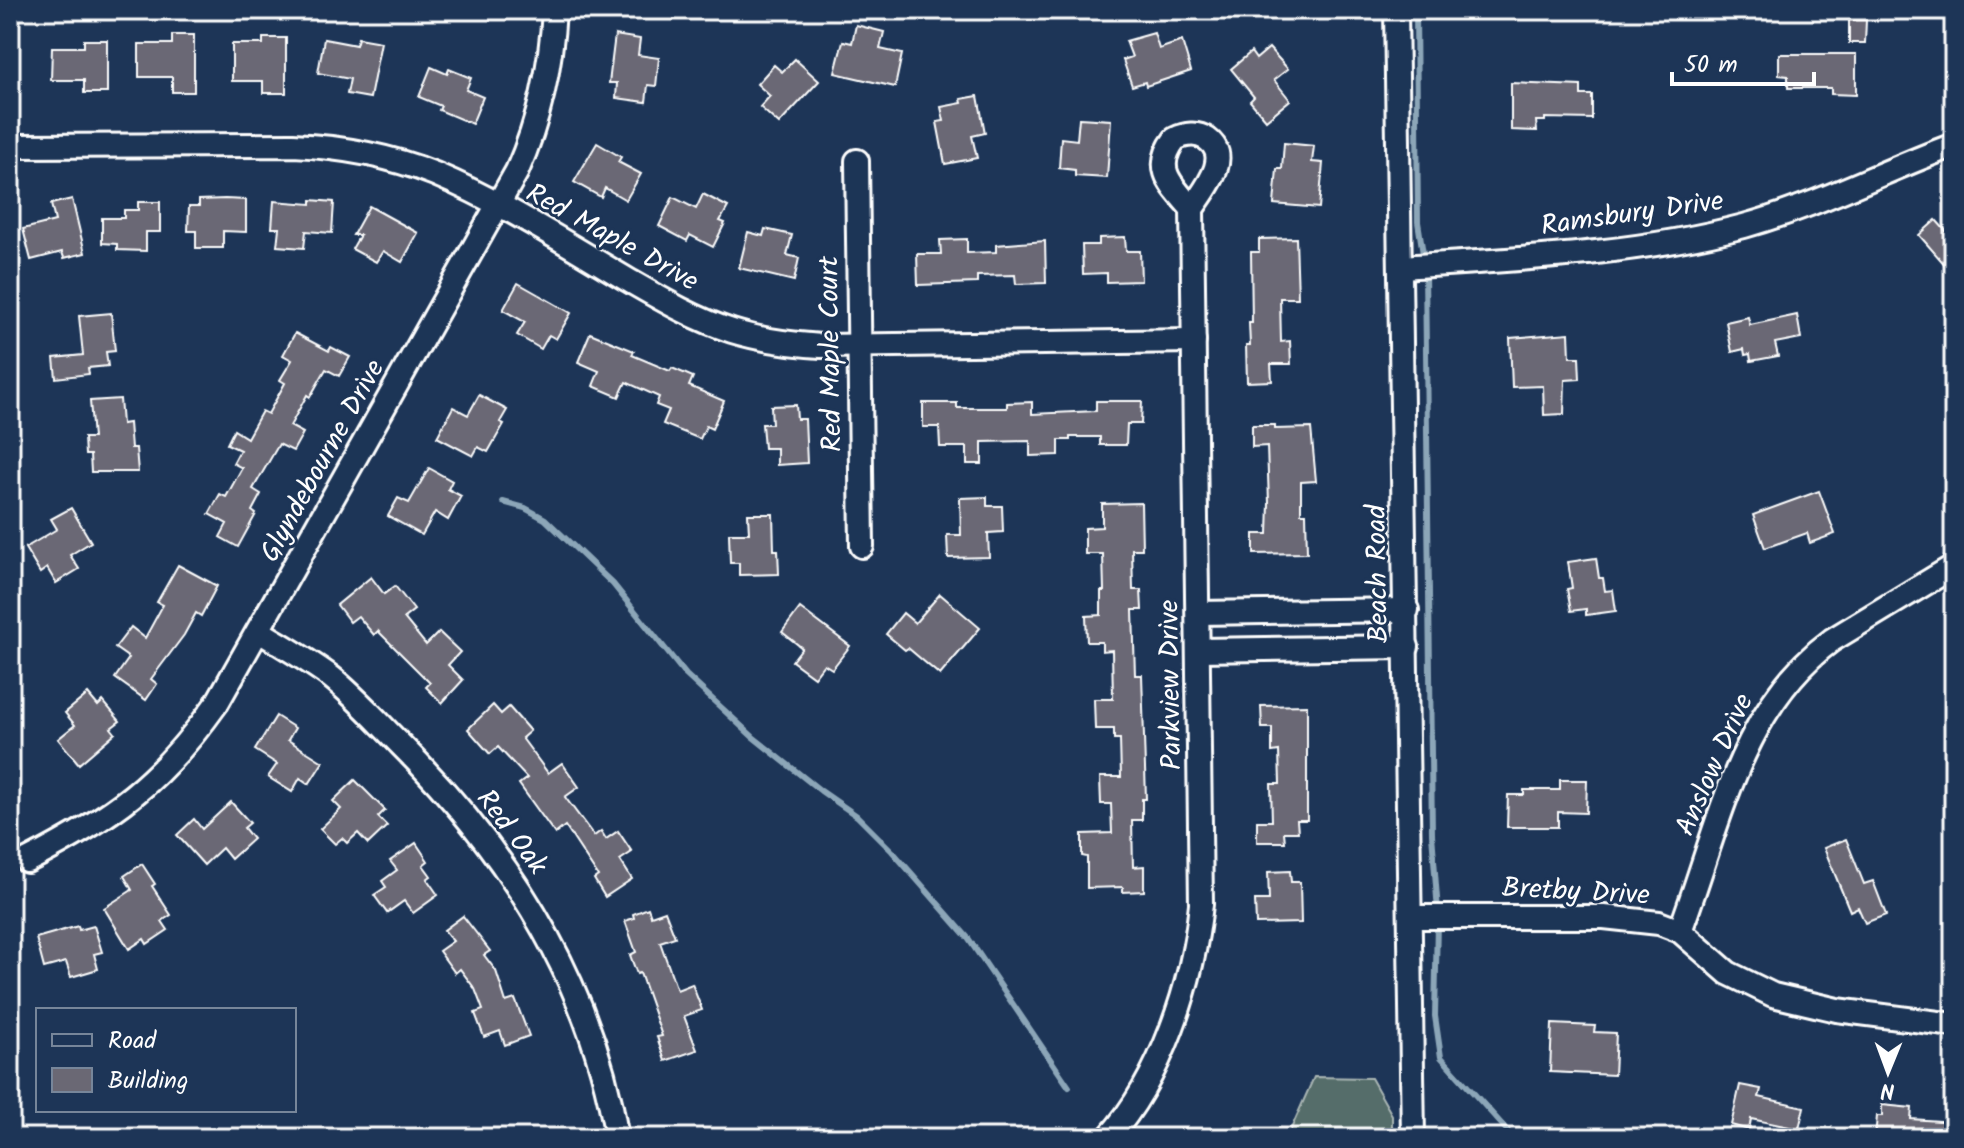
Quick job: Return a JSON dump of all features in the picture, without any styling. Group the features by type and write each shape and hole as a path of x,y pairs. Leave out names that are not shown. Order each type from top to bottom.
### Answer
{"street":[{"name":"Glyndebourne Drive","path":"27,861 116,810 161,773 181,752 217,703 499,206 522,160 538,117 550,59 554,10"},
{"name":"Beach Road","path":"1396,10 1413,1138"},
{"name":"Red Maple Drive","path":"10,146 293,145 331,148 412,166 499,206 671,304 728,330 773,342 821,346 1194,341"},
{"name":"Ramsbury Drive","path":"1401,267 1638,247 1711,233 1811,204 1954,145"},
{"name":"Red Maple Court","path":"857,161 862,546"},
{"name":"Parkview Drive","path":"1108,1138 1129,1113 1166,1042 1196,948 1202,882 1192,209"},
{"name":"Anslow Drive","path":"1680,931 1731,787 1759,722 1783,684 1815,652 1832,640 1954,566"},
{"path":"1198,613 1407,610"},
{"name":"Red Oak","path":"259,631 309,662 351,695 448,794 506,867 550,937 583,1010 604,1076 617,1138"},
{"path":"1199,650 1407,647"},
{"name":"Bretby Drive","path":"1411,917 1604,917 1659,923 1680,931 1728,973 1773,995 1837,1010 1954,1025"}],"green space":[{"path":"1314,1077 1371,1078 1392,1115 1392,1138 1287,1138"}],"building":[{"path":"1849,20 1866,20 1865,43 1849,43"},
{"path":"856,25 884,32 880,49 902,54 895,87 835,73 843,41 852,43"},
{"path":"1154,33 1159,49 1182,41 1191,71 1146,86 1145,82 1132,86 1123,60 1132,57 1126,41"},
{"path":"172,35 194,35 194,92 172,92 172,77 139,77 139,44 172,44"},
{"path":"615,35 640,39 638,55 659,58 656,86 648,85 646,102 616,98 617,83 609,83"},
{"path":"263,38 286,38 286,93 263,93 263,81 232,81 232,44 263,44"},
{"path":"358,38 381,42 370,98 347,94 350,79 318,73 324,39 356,45"},
{"path":"84,40 107,40 107,93 84,93 84,80 51,80 52,47 84,47"},
{"path":"1269,48 1288,69 1274,80 1290,100 1266,120 1250,101 1254,97 1231,69 1251,52 1256,59"},
{"path":"1779,54 1856,54 1856,95 1831,94 1831,88 1788,88 1788,76 1779,75"},
{"path":"795,59 819,81 779,124 760,107 770,96 757,84 774,65 782,72"},
{"path":"431,67 447,74 449,69 471,78 466,90 483,97 472,124 439,110 441,106 419,97"},
{"path":"1511,83 1581,86 1581,95 1592,95 1592,119 1545,118 1545,121 1536,121 1537,131 1511,130"},
{"path":"978,96 985,133 972,136 977,158 945,164 937,122 944,121 941,107"},
{"path":"1079,118 1111,120 1107,178 1075,176 1075,170 1059,168 1061,138 1077,140"},
{"path":"597,143 621,157 618,162 641,174 626,200 605,188 601,197 574,182"},
{"path":"1284,143 1314,146 1312,162 1323,163 1319,208 1274,204 1277,169 1282,169"},
{"path":"703,194 728,207 720,221 725,223 713,247 690,235 687,241 659,226 673,197 696,209"},
{"path":"72,199 85,253 64,258 62,252 31,260 23,229 55,221 51,204"},
{"path":"199,200 246,200 246,232 223,231 223,248 196,248 196,231 188,231 189,206 199,206"},
{"path":"311,200 334,202 332,233 306,231 304,248 277,246 279,228 272,228 274,201 311,204"},
{"path":"138,202 160,202 160,232 146,232 146,251 117,250 117,244 102,243 102,218 124,218 124,210 138,210"},
{"path":"369,206 418,233 402,262 383,251 376,262 352,249 360,235 353,235"},
{"path":"1936,220 1954,240 1954,275 1919,235"},
{"path":"765,229 792,235 787,255 799,258 794,281 739,268 748,232 763,236"},
{"path":"1125,237 1126,251 1140,251 1141,281 1107,282 1107,273 1083,274 1082,245 1099,245 1099,238"},
{"path":"1296,238 1298,298 1280,298 1281,342 1290,341 1291,364 1271,364 1272,381 1247,382 1246,345 1250,345 1249,323 1252,323 1251,252 1259,252 1259,239"},
{"path":"967,239 967,253 996,252 996,245 1045,241 1046,283 1016,284 1015,275 977,276 977,283 918,285 917,254 941,254 940,240"},
{"path":"518,283 571,313 556,339 549,335 541,349 517,335 525,322 503,310"},
{"path":"111,313 115,351 106,352 108,366 88,368 89,374 56,378 54,358 83,355 79,316"},
{"path":"1797,315 1801,338 1775,343 1778,356 1751,361 1750,354 1745,355 1744,349 1732,352 1726,322 1748,317 1750,325"},
{"path":"295,333 329,351 331,347 350,357 339,376 326,369 310,397 307,395 290,426 303,433 293,451 279,444 253,489 261,494 252,511 256,514 238,547 220,537 227,524 209,514 220,494 226,497 242,468 233,463 240,450 227,444 234,430 247,438 262,411 268,414 285,383 280,380 292,360 283,355"},
{"path":"590,333 634,351 632,355 693,377 689,386 724,401 712,429 706,426 700,439 663,424 669,410 656,405 659,397 626,382 619,397 593,386 599,371 578,362"},
{"path":"1569,333 1570,357 1579,357 1580,379 1565,380 1564,414 1544,415 1543,386 1512,387 1510,338"},
{"path":"479,395 507,410 500,422 504,424 488,452 478,447 473,456 437,437 453,407 468,415"},
{"path":"120,399 122,424 129,423 131,448 136,448 138,472 91,472 90,455 85,455 84,438 93,438 90,401"},
{"path":"1096,401 1142,401 1141,424 1127,424 1126,445 1100,445 1100,437 1070,437 1070,440 1059,440 1059,455 1030,456 1030,441 982,442 982,464 967,464 967,447 940,447 939,427 923,427 923,403 957,403 957,408 1007,408 1007,403 1032,402 1032,414 1096,411"},
{"path":"796,405 797,419 805,419 807,463 777,465 777,448 764,448 762,424 772,424 771,406"},
{"path":"1252,425 1275,425 1275,429 1311,428 1316,481 1301,482 1301,513 1306,513 1307,553 1254,554 1254,534 1268,534 1269,503 1267,446 1252,447"},
{"path":"429,468 452,481 448,489 461,496 448,520 435,512 422,535 388,516 398,498 409,503"},
{"path":"1819,491 1835,534 1810,543 1807,533 1765,548 1753,515"},
{"path":"987,497 987,506 1002,506 1003,532 988,533 989,557 948,558 947,535 961,535 960,498"},
{"path":"1141,503 1142,549 1132,549 1133,590 1141,590 1142,610 1133,610 1135,675 1142,675 1146,799 1142,799 1142,820 1132,820 1133,867 1144,866 1144,891 1123,892 1123,887 1087,888 1087,857 1082,856 1082,834 1112,833 1111,804 1101,804 1100,777 1121,777 1120,739 1114,739 1114,729 1095,729 1094,699 1113,699 1112,650 1102,651 1102,642 1087,642 1086,616 1101,615 1101,591 1104,591 1103,554 1085,554 1085,528 1102,527 1102,504"},
{"path":"71,508 91,542 70,555 79,569 56,583 47,568 40,573 25,548 57,529 51,519"},
{"path":"748,514 773,514 774,550 778,550 779,574 739,575 739,563 730,563 729,533 749,533"},
{"path":"1596,558 1605,591 1613,590 1616,611 1586,615 1586,609 1571,611 1567,589 1572,588 1568,562"},
{"path":"178,565 217,586 201,616 196,613 184,635 151,679 157,684 146,700 115,678 129,658 115,648 131,627 145,638 163,605 157,602"},
{"path":"371,577 384,594 395,586 414,610 404,618 426,645 439,632 460,652 448,665 463,680 442,703 426,687 430,683 378,631 374,635 358,616 350,622 337,605"},
{"path":"940,594 980,628 940,675 886,634 903,613 915,623"},
{"path":"800,608 850,646 832,669 824,664 814,677 792,661 802,648 782,632"},
{"path":"88,694 98,706 103,701 120,721 111,728 115,733 79,764 58,739 75,725 65,713"},
{"path":"493,705 501,714 509,707 530,731 522,738 548,773 562,763 579,787 565,797 594,836 601,831 606,839 618,831 632,852 620,860 632,879 605,897 594,879 598,876 565,826 555,834 519,784 527,778 498,747 490,754 468,729"},
{"path":"1307,705 1307,820 1297,820 1298,832 1284,832 1285,842 1257,842 1257,821 1272,821 1271,784 1280,784 1279,751 1272,752 1272,728 1262,728 1261,706"},
{"path":"276,716 295,728 288,740 323,762 309,784 300,778 292,792 268,777 277,764 255,750"},
{"path":"355,780 385,810 378,817 387,826 368,844 358,833 347,843 342,838 335,844 320,829 341,809 333,801"},
{"path":"1560,780 1587,780 1586,813 1558,812 1558,827 1507,827 1508,795 1524,795 1524,790 1560,790"},
{"path":"231,802 250,823 244,828 253,839 231,859 222,848 204,865 177,835 194,819 202,829"},
{"path":"1846,839 1864,884 1873,881 1886,915 1865,923 1858,907 1850,911 1824,848"},
{"path":"416,843 428,861 423,865 431,876 427,879 438,895 413,913 404,901 387,913 374,895 386,887 382,881 397,870 390,861"},
{"path":"142,864 171,915 162,921 168,930 147,944 144,939 129,949 104,908 132,890 124,876"},
{"path":"1290,871 1291,882 1300,882 1301,923 1256,924 1255,900 1269,900 1268,872"},
{"path":"648,908 651,916 665,911 675,937 660,942 677,990 692,984 702,1010 684,1016 697,1050 665,1061 657,1037 662,1036 640,973 637,974 630,955 636,952 625,921"},
{"path":"463,916 490,951 484,955 496,971 506,1002 515,999 529,1036 505,1045 500,1031 484,1037 475,1013 483,1010 475,989 460,969 455,973 439,951 453,941 444,930"},
{"path":"78,926 79,930 94,926 102,952 94,954 98,969 71,977 66,962 44,968 36,938"},
{"path":"1552,1024 1595,1026 1594,1032 1616,1033 1614,1075 1550,1072"},
{"path":"1740,1085 1761,1089 1759,1097 1804,1107 1799,1129 1751,1119 1749,1130 1731,1125"},
{"path":"1882,1105 1912,1108 1911,1119 1954,1122 1954,1138 1875,1138 1877,1116 1882,1116"}],"waterway":[{"path":"1416,10 1418,222 1424,260"},
{"path":"1425,271 1432,834 1438,911"},
{"path":"503,502 525,508 545,519 613,584 686,675 753,737 857,816 892,851 968,938 1069,1087"},
{"path":"1437,922 1435,1016 1441,1057 1514,1138"}]}
